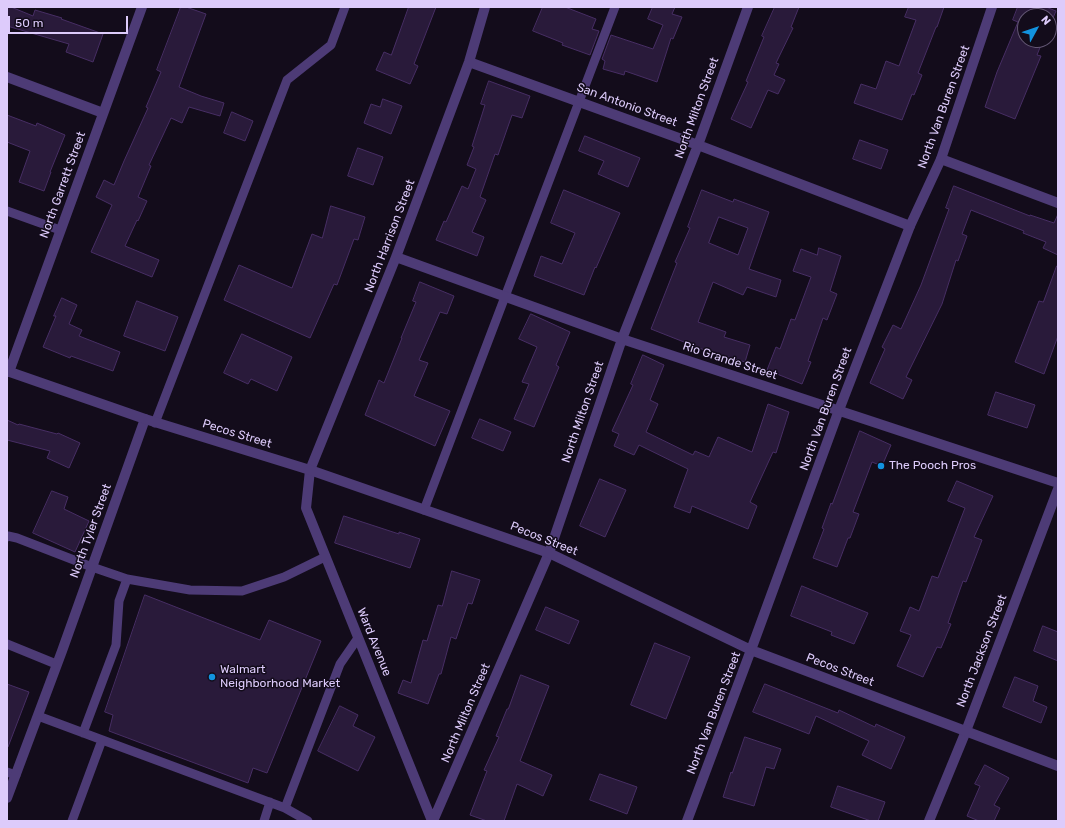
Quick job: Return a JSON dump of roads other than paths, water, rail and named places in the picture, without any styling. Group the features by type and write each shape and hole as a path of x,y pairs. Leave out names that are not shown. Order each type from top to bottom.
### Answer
{"street":[{"name":"North Garrett Street","path":"8,372 142,7"},
{"name":"North Harrison Street","path":"310,470 396,257 469,62 485,7"},
{"name":"North Milton Street","path":"432,821 549,553 622,339 698,145 748,7"},
{"name":"North Van Buren Street","path":"687,821 752,650 839,410 910,226 941,159 992,7"},
{"name":"San Antonio Street","path":"469,62 698,145 910,226"},
{"path":"7,77 103,113"},
{"path":"941,159 1058,203"},
{"name":"Rio Grande Street","path":"396,257 622,339 1058,483"},
{"name":"Pecos Street","path":"8,372 155,423 310,470 549,553 752,650 1058,766"},
{"name":"North Tyler Street","path":"7,798 11,773 38,716 145,419"},
{"name":"Ward Avenue","path":"310,470 306,508 432,821"},
{"name":"North Jackson Street","path":"930,821 966,731 1058,489"}],"lane":[{"path":"155,423 287,80 330,45 345,7"},
{"path":"424,510 615,7"},
{"path":"7,211 60,230"},
{"path":"7,537 17,538 127,579 190,590 242,591 284,577 325,557"},
{"path":"84,733 116,645 119,602 127,579"},
{"path":"285,808 340,664 358,638"},
{"path":"7,644 56,664"},
{"path":"38,716 270,802 285,808 308,821"},
{"path":"72,821 102,740"},
{"path":"264,821 270,802"}],"place":[{"name":"The Pooch Pros","path":"881,466"},
{"name":"Walmart Neighborhood Market","path":"212,677"}]}
